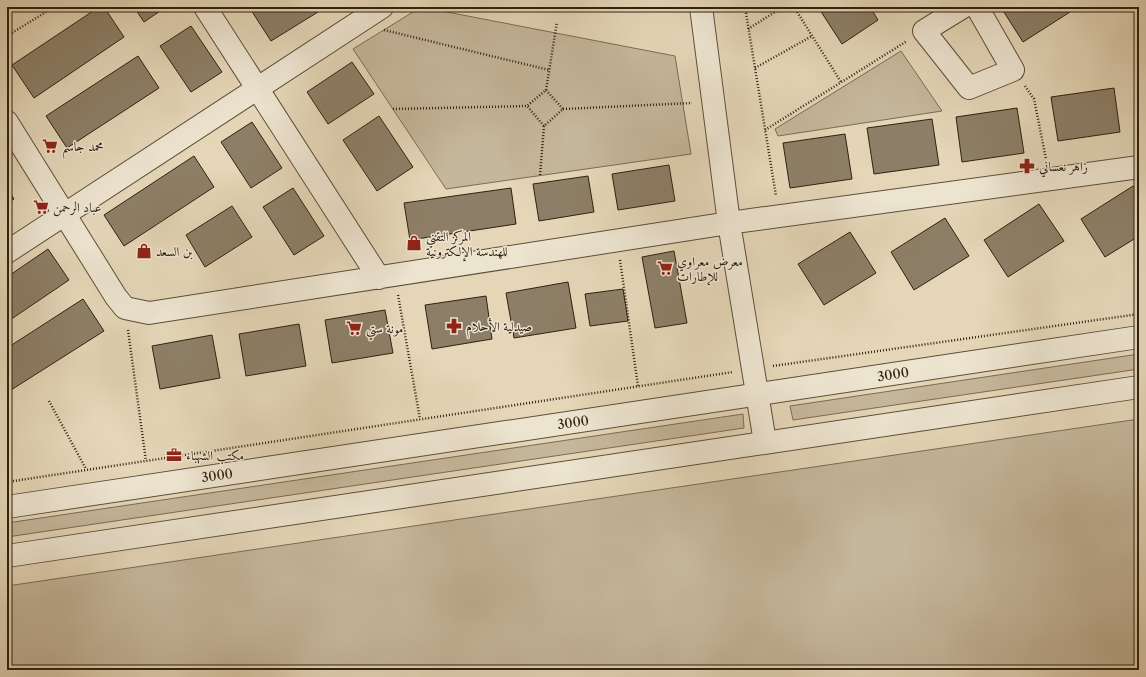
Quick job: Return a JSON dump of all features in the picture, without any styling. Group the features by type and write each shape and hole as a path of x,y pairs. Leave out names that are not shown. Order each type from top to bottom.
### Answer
{"street":[{"path":"205,7 258,89 387,277"},
{"path":"7,252 65,216 382,7"},
{"path":"701,7 729,223 765,442"},
{"path":"963,7 924,31 969,88 1013,70 977,7"},
{"path":"7,122 116,297 125,308 149,313 729,223 1139,167"},
{"name":"3000","path":"7,507 1139,337"},
{"path":"7,556 1139,387"}],"path":[{"path":"7,36 54,7"},
{"path":"745,7 779,216"},
{"path":"748,29 783,7"},
{"path":"794,7 841,82"},
{"path":"393,109 528,106 546,90 557,22"},
{"path":"7,28 11,34"},
{"path":"384,30 549,70"},
{"path":"765,130 924,31"},
{"path":"755,68 812,36"},
{"path":"1013,70 1034,99 1050,179"},
{"path":"546,90 563,109"},
{"path":"544,126 563,109 713,102"},
{"path":"528,106 544,126 540,175"},
{"path":"617,241 638,386"},
{"path":"387,277 420,419"},
{"path":"125,308 146,461"},
{"path":"7,482 753,368 1139,314"},
{"path":"48,401 86,470"}],"shaded area":[{"path":"421,7 675,56 691,154 446,189 353,49"},
{"path":"901,51 942,111 778,136 775,129"},
{"path":"1139,354 1139,369 793,420 790,406"},
{"path":"743,414 744,428 7,537 7,523"},
{"path":"1139,419 1139,670 7,670 7,586"}],"building":[{"path":"99,7 104,7 124,37 34,98 12,65"},
{"path":"134,7 166,7 144,22"},
{"path":"249,7 315,7 318,12 271,41"},
{"path":"818,7 870,7 878,20 842,44"},
{"path":"1005,7 1067,7 1070,12 1023,42 1002,9"},
{"path":"191,26 222,72 191,92 160,46"},
{"path":"138,56 159,88 67,148 46,116"},
{"path":"352,62 374,94 328,124 307,92"},
{"path":"1114,88 1120,132 1058,141 1051,97"},
{"path":"1017,108 1024,153 962,162 956,117"},
{"path":"379,116 413,167 377,191 343,140"},
{"path":"932,119 939,165 874,174 867,128"},
{"path":"252,122 282,168 251,188 221,142"},
{"path":"845,134 852,179 790,188 783,143"},
{"path":"194,156 214,187 124,246 104,215"},
{"path":"669,165 675,201 618,210 612,174"},
{"path":"588,176 594,212 539,221 533,184"},
{"path":"1133,186 1139,195 1139,236 1105,257 1081,219"},
{"path":"7,188 14,199 7,203"},
{"path":"293,188 324,236 294,255 263,207"},
{"path":"511,188 516,224 410,240 404,203"},
{"path":"1039,204 1064,241 1008,277 984,240"},
{"path":"232,206 252,237 205,267 186,235"},
{"path":"945,218 969,256 914,290 891,252"},
{"path":"850,232 876,273 824,305 798,264"},
{"path":"48,249 69,280 7,322 7,277"},
{"path":"674,251 687,323 655,328 642,257"},
{"path":"568,282 576,328 514,338 506,293"},
{"path":"623,289 628,321 590,326 585,294"},
{"path":"486,296 492,339 432,349 425,305"},
{"path":"83,299 104,331 11,390 7,383 7,348"},
{"path":"385,310 393,353 332,363 325,320"},
{"path":"299,324 306,366 246,376 239,334"},
{"path":"212,335 220,378 160,389 152,346"}],"place":[{"name":"محمد جاسم","path":"50,146"},
{"name":"زاهر نعساني","path":"1027,166"},
{"name":"عباد الرحمن","path":"41,207"},
{"name":"المركز التقني للهندسة الإلكترونية","path":"414,243"},
{"name":"بن السعد","path":"144,251"},
{"name":"معرض معراوي للإطارات","path":"665,268"},
{"name":"صيدلية الأحلام","path":"454,326"},
{"name":"مونة ستي","path":"354,328"},
{"name":"مكتب الشهباء","path":"174,455"}]}
